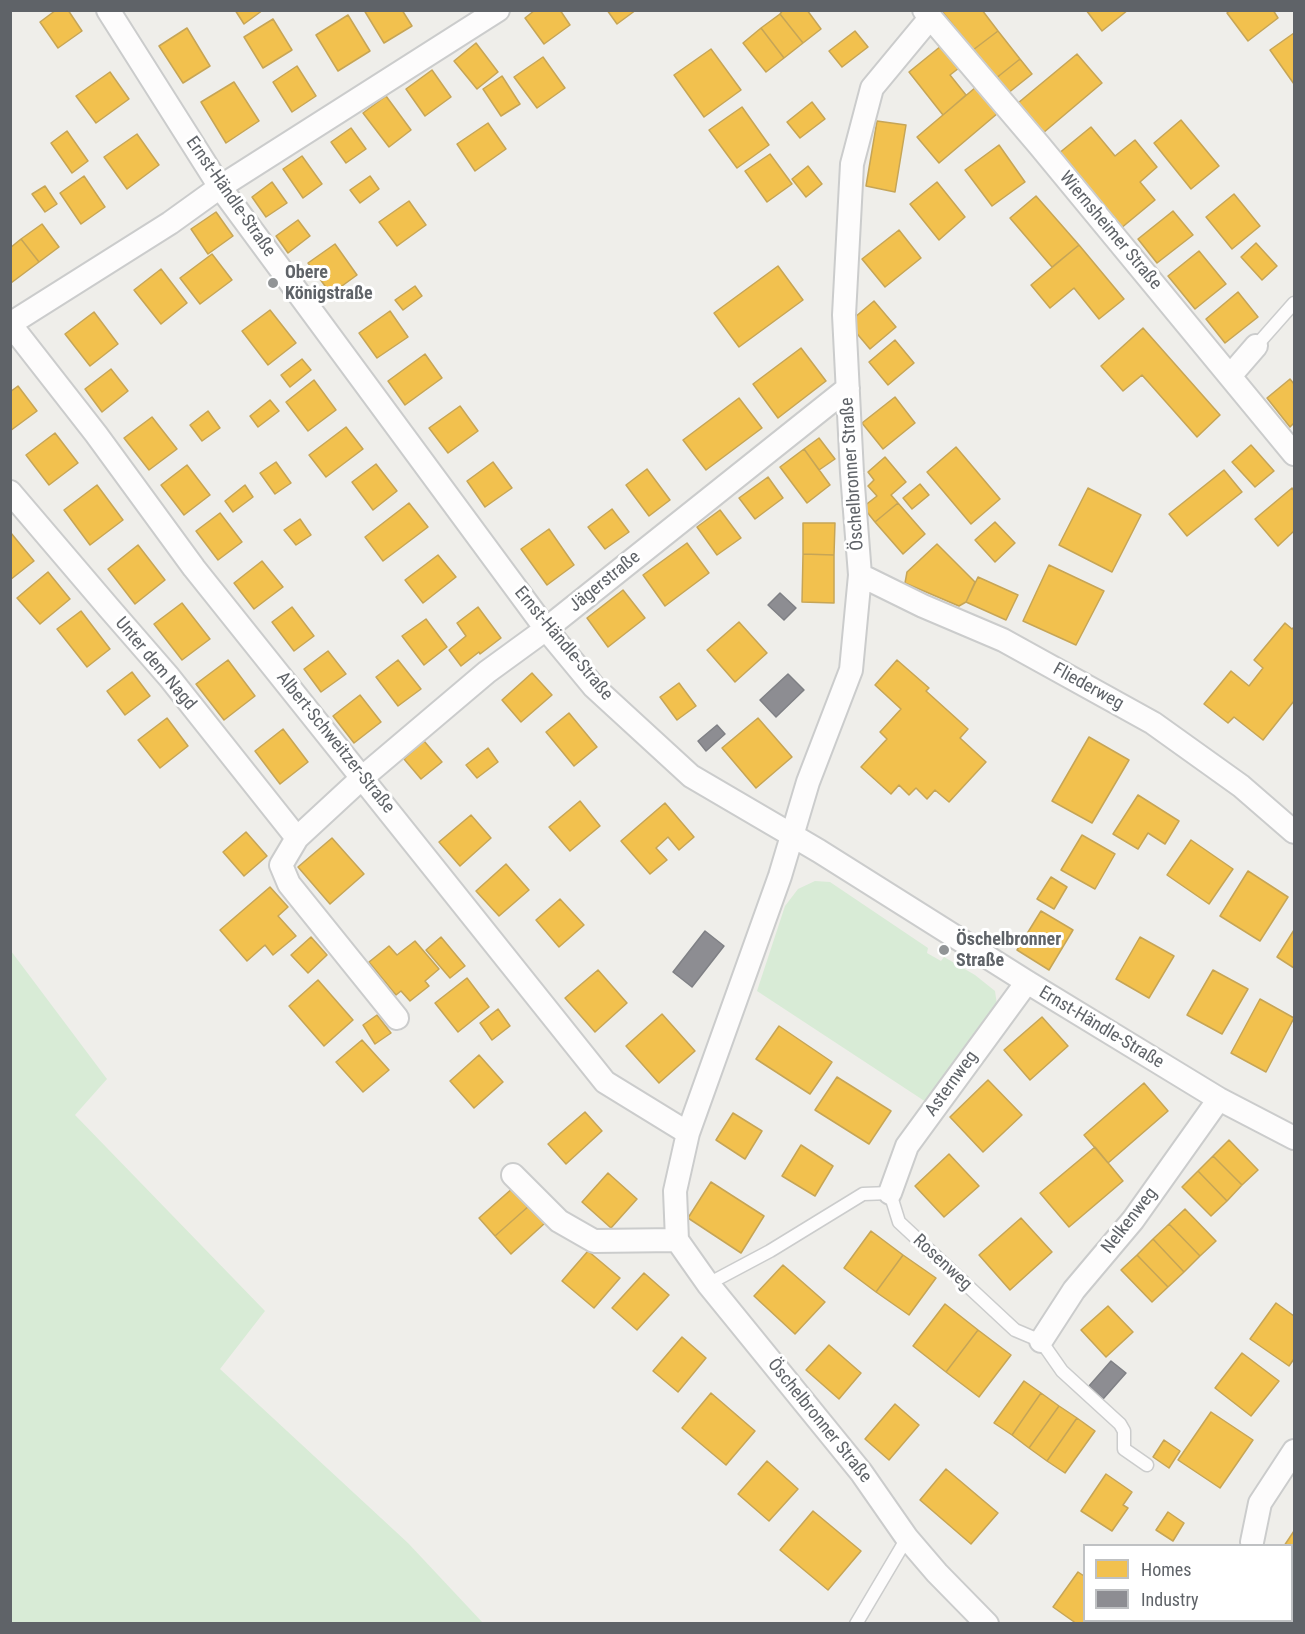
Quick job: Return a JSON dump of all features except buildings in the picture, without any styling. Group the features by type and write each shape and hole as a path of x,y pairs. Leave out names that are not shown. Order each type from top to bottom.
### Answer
{"street":[{"name":"Ernst-Händle-Straße","path":"108,10 220,187 546,629 594,687 691,776 792,835 1219,1100 1294,1138"},
{"path":"11,324 170,223 220,187 498,10"},
{"name":"Wiernsheimer Straße","path":"927,14 1039,145 1294,453"},
{"name":"Öschelbronner Straße","path":"927,14 872,88 852,164 844,315 860,575 851,670 808,782 776,887 688,1132 675,1191 677,1240 708,1284 861,1472 907,1538 987,1623"},
{"name":"Albert-Schweitzer-Straße","path":"11,324 96,434 194,568 605,1082 688,1132"},
{"path":"1230,376 1257,346"},
{"name":"Jägerstraße","path":"363,777 487,672 546,629 848,388"},
{"name":"Unter dem Nagd","path":"10,492 169,677 297,838"},
{"name":"Fliederweg","path":"860,575 923,606 1003,640 1154,723 1241,786 1294,832"},
{"path":"363,777 297,838 281,865 290,884 397,1018"},
{"name":"Asternweg","path":"891,1193 907,1146 1027,982"},
{"name":"Nelkenweg","path":"1041,1341 1074,1290 1133,1220 1219,1100"},
{"path":"513,1175 559,1221 594,1241 677,1240"},
{"path":"1252,1542 1260,1503 1294,1451"}],"lane":[{"path":"1257,346 1294,303"},
{"path":"708,1284 770,1251 863,1194 891,1193"},
{"name":"Rosenweg","path":"891,1193 899,1222 1015,1330 1041,1341"},
{"path":"1041,1341 1062,1371 1120,1424 1124,1431 1124,1449 1147,1465"},
{"path":"856,1623 907,1538"}],"green space":[{"path":"815,881 830,882 928,948 927,953 941,961 944,957 975,975 995,991 997,1005 926,1102 757,991 785,906 798,889"},
{"path":"11,951 107,1079 75,1115 265,1311 220,1369 408,1543 483,1623 11,1623"}],"place":[{"name":"Obere Königstraße","path":"273,283"},
{"name":"Öschelbronner Straße","path":"944,950"}]}
